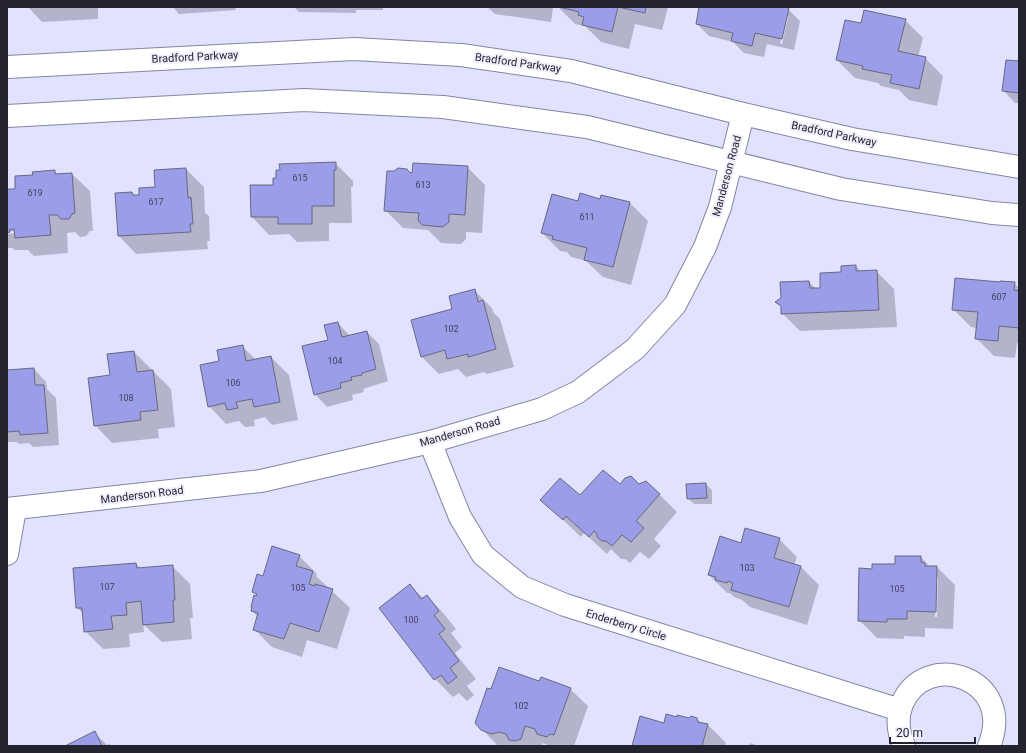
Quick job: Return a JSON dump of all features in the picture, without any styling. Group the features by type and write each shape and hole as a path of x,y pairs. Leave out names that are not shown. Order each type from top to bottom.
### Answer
{"street":[{"name":"Bradford Parkway","path":"7,67 354,49 461,55 571,70 743,114 852,139 1019,167"},
{"path":"7,116 304,100 435,107 586,128 841,189 992,213 1019,215"},
{"name":"Manderson Road","path":"11,509 261,481 430,442 542,409 578,392 636,349 675,305 705,248 720,208 743,114"},
{"name":"Enderberry Circle","path":"430,442 460,517 483,555 522,587 565,605 900,710"},
{"path":"7,554 11,509"},
{"path":"904,746 899,736 898,723 900,710 904,699 912,689 922,681 934,676 947,674 959,676 971,681 981,689 988,699 993,710 995,723 993,736 989,746"}],"building":[{"path":"559,7 618,7 612,32 582,25 584,17 578,15 579,12"},
{"path":"618,7 646,7 645,13"},
{"path":"699,7 789,8 782,39 755,33 752,46 731,41 733,33 696,24"},
{"path":"864,10 906,19 898,51 926,57 919,89 890,83 892,75 862,69 863,66 836,60 845,20 861,23"},
{"path":"1006,60 1019,61 1019,93 1002,91"},
{"path":"336,162 336,170 334,170 334,206 312,206 312,224 278,224 278,217 251,217 250,185 273,185 273,178 276,178 276,170 280,170 279,164"},
{"path":"413,163 468,166 465,215 449,214 449,222 443,227 422,225 418,220 419,213 384,211 387,171 394,171 398,168 407,169 412,173"},
{"path":"186,168 188,198 191,197 193,224 190,224 191,232 118,236 115,193 132,192 133,195 139,195 139,188 155,187 154,170"},
{"path":"55,170 55,174 72,173 75,213 72,214 69,219 61,219 57,215 49,215 51,235 15,238 14,229 9,230 10,232 7,233 7,189 15,189 15,176 33,175 32,172"},
{"path":"580,193 600,199 601,195 630,202 613,267 584,260 587,248 552,239 553,236 541,233 552,194 578,201"},
{"path":"856,265 856,271 877,270 879,310 781,314 781,306 775,302 781,298 780,282 809,281 810,288 820,288 820,273 841,272 841,266"},
{"path":"955,278 1015,282 1014,290 1019,291 1019,328 999,326 998,341 975,339 978,312 952,310"},
{"path":"475,289 478,302 483,300 496,349 468,357 468,354 447,359 445,350 421,357 411,320 452,309 449,296"},
{"path":"338,322 342,337 367,331 376,369 362,373 362,375 351,377 352,380 340,383 341,388 314,395 302,346 328,340 324,325"},
{"path":"243,345 246,361 271,356 280,402 254,407 252,399 236,402 238,408 227,410 225,403 208,407 200,365 219,361 217,350"},
{"path":"134,351 137,372 153,370 158,410 140,412 141,420 94,426 88,378 110,375 107,354"},
{"path":"34,368 35,385 44,385 48,433 20,435 19,431 7,432 7,370"},
{"path":"603,470 620,484 625,478 631,476 639,484 646,481 660,494 636,521 644,528 631,542 622,535 612,546 606,541 602,541 597,537 597,534 594,531 589,537 566,516 563,520 540,500 560,478 580,495"},
{"path":"706,483 707,498 687,499 686,484"},
{"path":"745,528 780,538 774,558 801,566 789,607 731,590 733,583 715,580 716,577 708,575 720,536 741,543"},
{"path":"272,546 300,555 296,566 313,571 309,584 315,586 315,584 333,589 319,632 290,623 284,639 253,630 258,613 251,611 254,595 256,596 257,594 252,592 257,574 263,576"},
{"path":"895,556 921,556 921,562 925,563 925,566 937,566 936,612 907,611 907,619 887,619 887,622 858,621 859,568 872,569 872,564 895,564"},
{"path":"136,563 137,568 173,565 175,600 173,600 174,622 143,625 141,601 126,603 127,615 111,616 113,629 84,632 82,608 76,608 73,568"},
{"path":"410,584 421,599 427,595 439,611 434,615 445,629 439,634 459,661 450,668 457,677 448,684 441,675 434,680 379,608"},
{"path":"499,667 539,681 541,677 571,688 554,735 550,734 547,737 537,734 535,729 525,726 521,739 515,741 509,740 506,734 499,732 491,734 481,730 475,723 487,688 491,689"},
{"path":"666,714 689,718 691,716 697,718 698,722 708,724 702,746 632,746 640,716 664,723"},
{"path":"95,731 102,746 65,746"}]}
